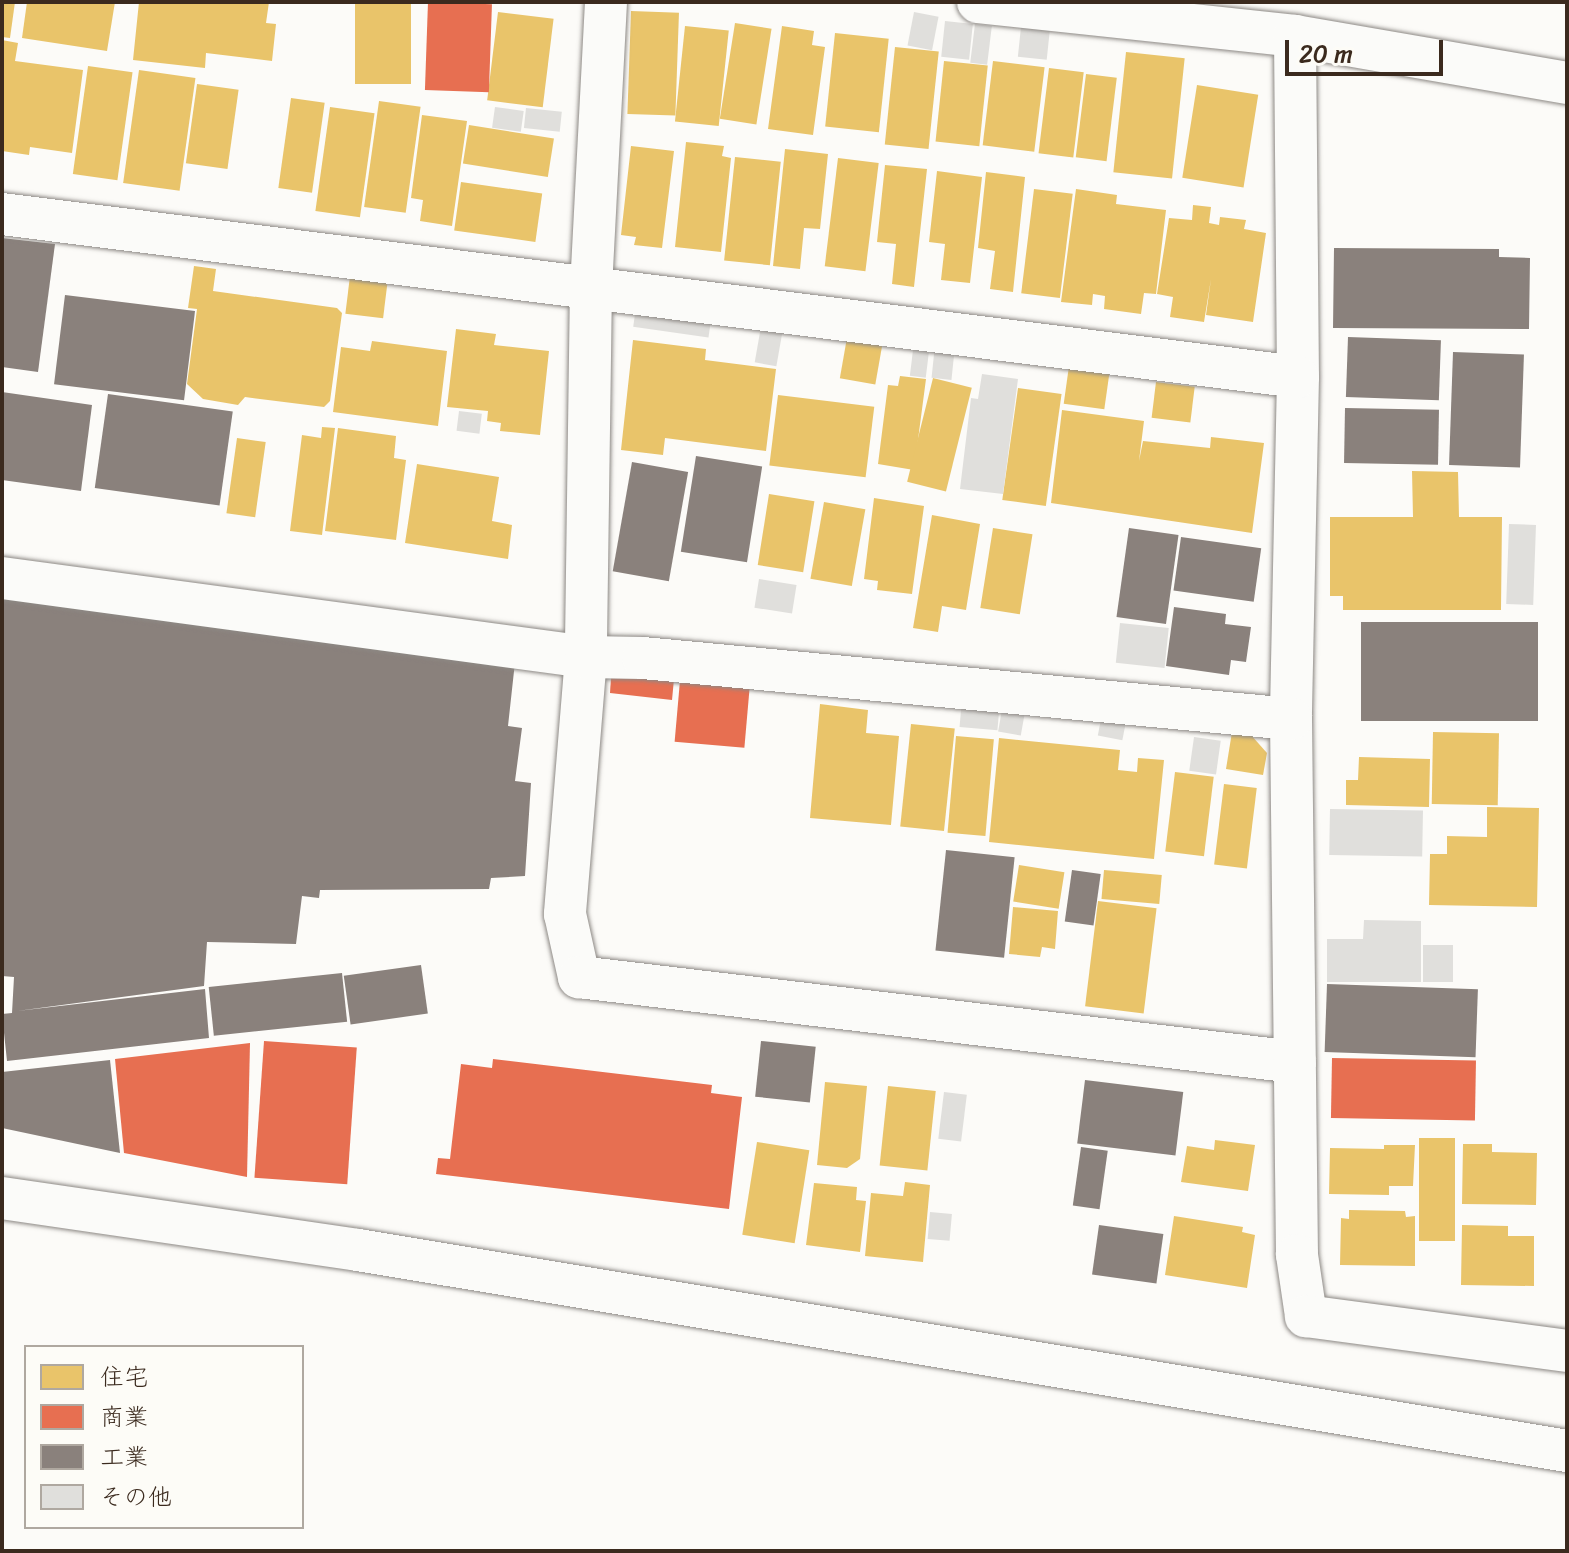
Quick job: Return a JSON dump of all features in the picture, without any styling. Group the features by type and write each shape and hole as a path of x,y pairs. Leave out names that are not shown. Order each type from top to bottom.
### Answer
{"street":[{"path":"606,2 591,285 586,657 565,914 579,977 1295,1062"},
{"path":"978,2 1295,36 1567,83"},
{"path":"1295,36 1298,377 1291,719 1297,1255 1306,1316 1567,1351"},
{"path":"2,214 591,285 814,319 1298,377"},
{"path":"2,578 586,657 643,658 1291,719"},
{"path":"2,1198 358,1250 1567,1451"}],"building: 住宅":[{"path":"2,2 15,2 10,38 2,37"},
{"path":"27,2 115,2 107,51 22,38"},
{"path":"139,2 269,2 266,23 276,24 272,61 206,53 205,68 133,60"},
{"path":"355,2 411,2 411,84 355,84"},
{"path":"631,11 679,13 675,116 627,114"},
{"path":"498,12 554,19 543,107 487,100"},
{"path":"735,23 772,29 756,125 720,119"},
{"path":"685,26 729,31 719,126 675,121"},
{"path":"782,26 814,31 812,45 825,47 813,135 768,129"},
{"path":"835,33 889,39 879,132 825,126"},
{"path":"2,40 18,43 15,61 83,70 72,153 30,147 29,155 2,151"},
{"path":"895,47 939,52 929,149 885,144"},
{"path":"1126,52 1185,58 1172,179 1113,172"},
{"path":"944,61 988,66 979,146 936,142"},
{"path":"993,61 1045,67 1034,152 983,145"},
{"path":"88,66 133,72 117,180 73,174"},
{"path":"1049,68 1084,72 1073,158 1039,153"},
{"path":"139,70 195,78 180,191 123,183"},
{"path":"1086,74 1117,78 1107,161 1076,157"},
{"path":"197,84 239,90 227,169 186,163"},
{"path":"1197,85 1258,95 1244,188 1182,178"},
{"path":"291,98 325,103 312,193 278,188"},
{"path":"379,101 421,107 406,213 364,207"},
{"path":"330,107 375,113 360,217 315,211"},
{"path":"422,115 467,121 452,226 420,221 423,200 411,198"},
{"path":"469,125 554,138 548,177 463,164"},
{"path":"686,142 724,146 722,156 731,158 721,252 675,247"},
{"path":"631,146 674,151 662,248 634,245 636,237 621,235"},
{"path":"785,149 828,154 820,229 804,228 800,269 773,266"},
{"path":"735,157 781,162 770,265 724,260"},
{"path":"838,158 879,163 865,271 825,266"},
{"path":"885,165 927,169 914,287 892,284 896,244 877,242"},
{"path":"937,171 982,177 970,283 941,280 945,244 929,242"},
{"path":"986,172 1025,177 1013,292 990,289 995,251 978,248"},
{"path":"461,182 542,193 535,242 454,231"},
{"path":"1034,189 1073,194 1060,298 1021,293"},
{"path":"1076,189 1117,195 1116,204 1166,210 1156,294 1144,293 1141,314 1104,309 1105,296 1093,294 1092,305 1061,302"},
{"path":"1193,205 1211,207 1209,223 1219,225 1220,217 1246,220 1244,229 1266,233 1253,322 1206,315 1211,279 1204,322 1170,317 1173,297 1157,294 1169,218 1192,220"},
{"path":"194,266 216,269 213,291 337,308 342,313 330,401 324,407 245,397 238,405 203,399 187,384 197,309 188,308"},
{"path":"350,276 388,281 383,318 345,314"},
{"path":"456,329 496,334 494,345 549,351 540,435 500,431 501,423 487,421 488,411 447,407"},
{"path":"848,332 883,338 875,385 840,378"},
{"path":"633,340 706,349 705,360 776,369 766,451 665,438 663,455 621,450"},
{"path":"372,341 447,351 438,426 333,412 341,347 370,351"},
{"path":"1069,366 1110,372 1104,409 1064,404"},
{"path":"900,376 926,379 914,470 878,464 888,385 898,386"},
{"path":"933,378 972,388 946,491 907,482"},
{"path":"1156,382 1195,387 1190,422 1152,418"},
{"path":"1018,388 1062,394 1046,506 1002,500"},
{"path":"778,395 874,407 866,477 769,465"},
{"path":"1062,410 1144,421 1139,461 1143,441 1210,448 1211,437 1264,443 1252,533 1051,503"},
{"path":"322,427 335,428 322,535 290,531 302,435 321,438"},
{"path":"338,428 396,436 394,458 406,460 396,540 325,531"},
{"path":"237,438 266,442 255,517 226,513"},
{"path":"417,464 499,477 492,521 512,525 508,559 405,543"},
{"path":"1412,471 1458,472 1459,517 1502,517 1501,610 1343,610 1343,596 1330,596 1330,517 1413,517"},
{"path":"769,494 814,501 803,572 758,565"},
{"path":"874,498 924,506 912,594 877,590 878,581 864,579"},
{"path":"824,502 865,509 852,586 810,579"},
{"path":"932,515 980,524 966,610 942,606 938,632 913,628"},
{"path":"993,528 1033,534 1020,614 980,608"},
{"path":"820,704 868,710 866,733 899,736 891,825 810,818"},
{"path":"911,724 955,729 944,831 900,826"},
{"path":"1232,732 1251,735 1267,753 1263,775 1226,769"},
{"path":"1433,732 1499,733 1498,805 1432,804"},
{"path":"956,736 994,739 985,836 948,833"},
{"path":"999,738 1120,750 1118,770 1137,772 1138,758 1164,760 1154,859 989,842"},
{"path":"1359,757 1430,759 1429,807 1346,805 1346,780 1358,780"},
{"path":"1175,772 1214,777 1204,856 1165,851"},
{"path":"1224,784 1257,788 1247,868 1214,864"},
{"path":"1487,807 1539,808 1537,907 1429,905 1430,854 1447,854 1447,836 1487,837"},
{"path":"1019,865 1064,872 1059,909 1013,902"},
{"path":"1104,870 1162,875 1159,904 1101,899"},
{"path":"1098,901 1157,908 1144,1013 1085,1006"},
{"path":"1013,907 1058,911 1055,949 1042,947 1040,957 1009,954"},
{"path":"825,1082 867,1086 860,1159 847,1168 817,1165"},
{"path":"888,1086 936,1091 927,1171 880,1166"},
{"path":"1419,1138 1455,1138 1455,1241 1419,1241"},
{"path":"1215,1140 1255,1145 1248,1191 1181,1182 1187,1146 1214,1150"},
{"path":"757,1142 809,1150 795,1243 742,1235"},
{"path":"1463,1144 1492,1144 1492,1152 1537,1153 1536,1205 1462,1204"},
{"path":"1384,1145 1415,1145 1413,1186 1389,1186 1389,1195 1329,1194 1330,1148 1384,1149"},
{"path":"905,1182 930,1185 923,1262 865,1256 871,1193 903,1196"},
{"path":"814,1183 857,1187 856,1200 866,1201 860,1252 806,1245"},
{"path":"1349,1210 1405,1211 1406,1217 1415,1216 1415,1266 1340,1265 1341,1218 1349,1219"},
{"path":"1174,1216 1243,1227 1242,1232 1255,1235 1247,1288 1165,1275"},
{"path":"1462,1225 1508,1226 1508,1236 1534,1236 1534,1286 1461,1285"}],"building: 商業":[{"path":"428,2 492,4 489,92 425,90"},
{"path":"675,668 672,700 610,693 611,678"},
{"path":"681,669 751,675 744,748 675,742"},
{"path":"264,1041 357,1047 347,1184 254,1178"},
{"path":"250,1043 247,1177 124,1153 115,1059"},
{"path":"1332,1058 1476,1061 1475,1121 1331,1118"},
{"path":"493,1059 712,1085 711,1093 742,1097 729,1209 436,1174 438,1158 450,1159 461,1064 492,1068"}],"building: 工業":[{"path":"2,238 55,244 38,372 2,367"},
{"path":"1334,248 1499,249 1499,257 1530,258 1529,329 1333,328"},
{"path":"65,295 195,311 184,400 54,384"},
{"path":"1348,337 1441,340 1439,400 1346,397"},
{"path":"1453,352 1524,354 1520,467 1449,465"},
{"path":"2,392 92,405 81,491 2,480"},
{"path":"108,394 233,412 220,506 95,488"},
{"path":"1345,408 1439,410 1438,465 1344,463"},
{"path":"696,456 762,466 747,562 681,552"},
{"path":"632,462 688,472 669,581 613,571"},
{"path":"1129,528 1179,535 1166,624 1116,617"},
{"path":"1181,537 1261,548 1254,602 1173,590"},
{"path":"2,589 516,653 508,726 522,728 515,781 531,783 525,876 491,878 489,889 320,890 319,898 302,896 296,944 207,942 204,986 17,1011 205,989 209,1038 7,1061 2,1014 12,1013 14,977 2,976"},
{"path":"1174,607 1226,614 1225,624 1251,627 1246,662 1231,660 1229,675 1166,666"},
{"path":"1361,622 1538,622 1538,721 1361,721"},
{"path":"946,850 1015,857 1004,958 935,950"},
{"path":"1072,870 1101,874 1093,926 1065,921"},
{"path":"421,965 428,1014 351,1024 344,976"},
{"path":"342,973 347,1022 214,1036 209,987"},
{"path":"1327,984 1478,989 1476,1057 1325,1052"},
{"path":"761,1041 816,1047 810,1102 755,1097"},
{"path":"110,1060 120,1153 2,1128 2,1072"},
{"path":"1085,1080 1183,1092 1175,1156 1077,1144"},
{"path":"1081,1147 1108,1151 1100,1209 1073,1205"},
{"path":"1099,1225 1163,1234 1156,1284 1092,1275"}],"building: その他":[{"path":"914,12 939,17 932,50 908,45"},
{"path":"945,21 973,24 969,60 941,57"},
{"path":"975,24 992,26 987,65 970,63"},
{"path":"1021,27 1050,30 1047,60 1018,57"},
{"path":"495,107 524,111 521,132 492,128"},
{"path":"526,108 562,112 560,132 524,128"},
{"path":"636,307 711,318 708,337 633,327"},
{"path":"762,321 784,325 776,366 755,362"},
{"path":"914,342 930,344 926,378 910,376"},
{"path":"935,345 955,347 951,380 932,378"},
{"path":"982,374 1018,379 1003,494 960,489 971,398 978,399"},
{"path":"459,411 482,414 479,434 457,431"},
{"path":"1509,524 1536,525 1533,605 1506,604"},
{"path":"759,579 797,585 792,614 754,608"},
{"path":"1120,623 1169,628 1165,668 1116,663"},
{"path":"962,699 1000,702 997,730 960,727"},
{"path":"1003,704 1026,708 1021,736 998,732"},
{"path":"1102,714 1127,719 1122,740 1098,736"},
{"path":"1194,737 1221,741 1216,774 1189,771"},
{"path":"1330,809 1423,811 1422,857 1329,855"},
{"path":"1364,920 1421,921 1421,982 1327,982 1327,939 1363,939"},
{"path":"1423,945 1453,945 1453,982 1423,982"},
{"path":"944,1092 967,1095 961,1141 938,1139"},
{"path":"930,1212 952,1214 950,1241 928,1239"}]}
